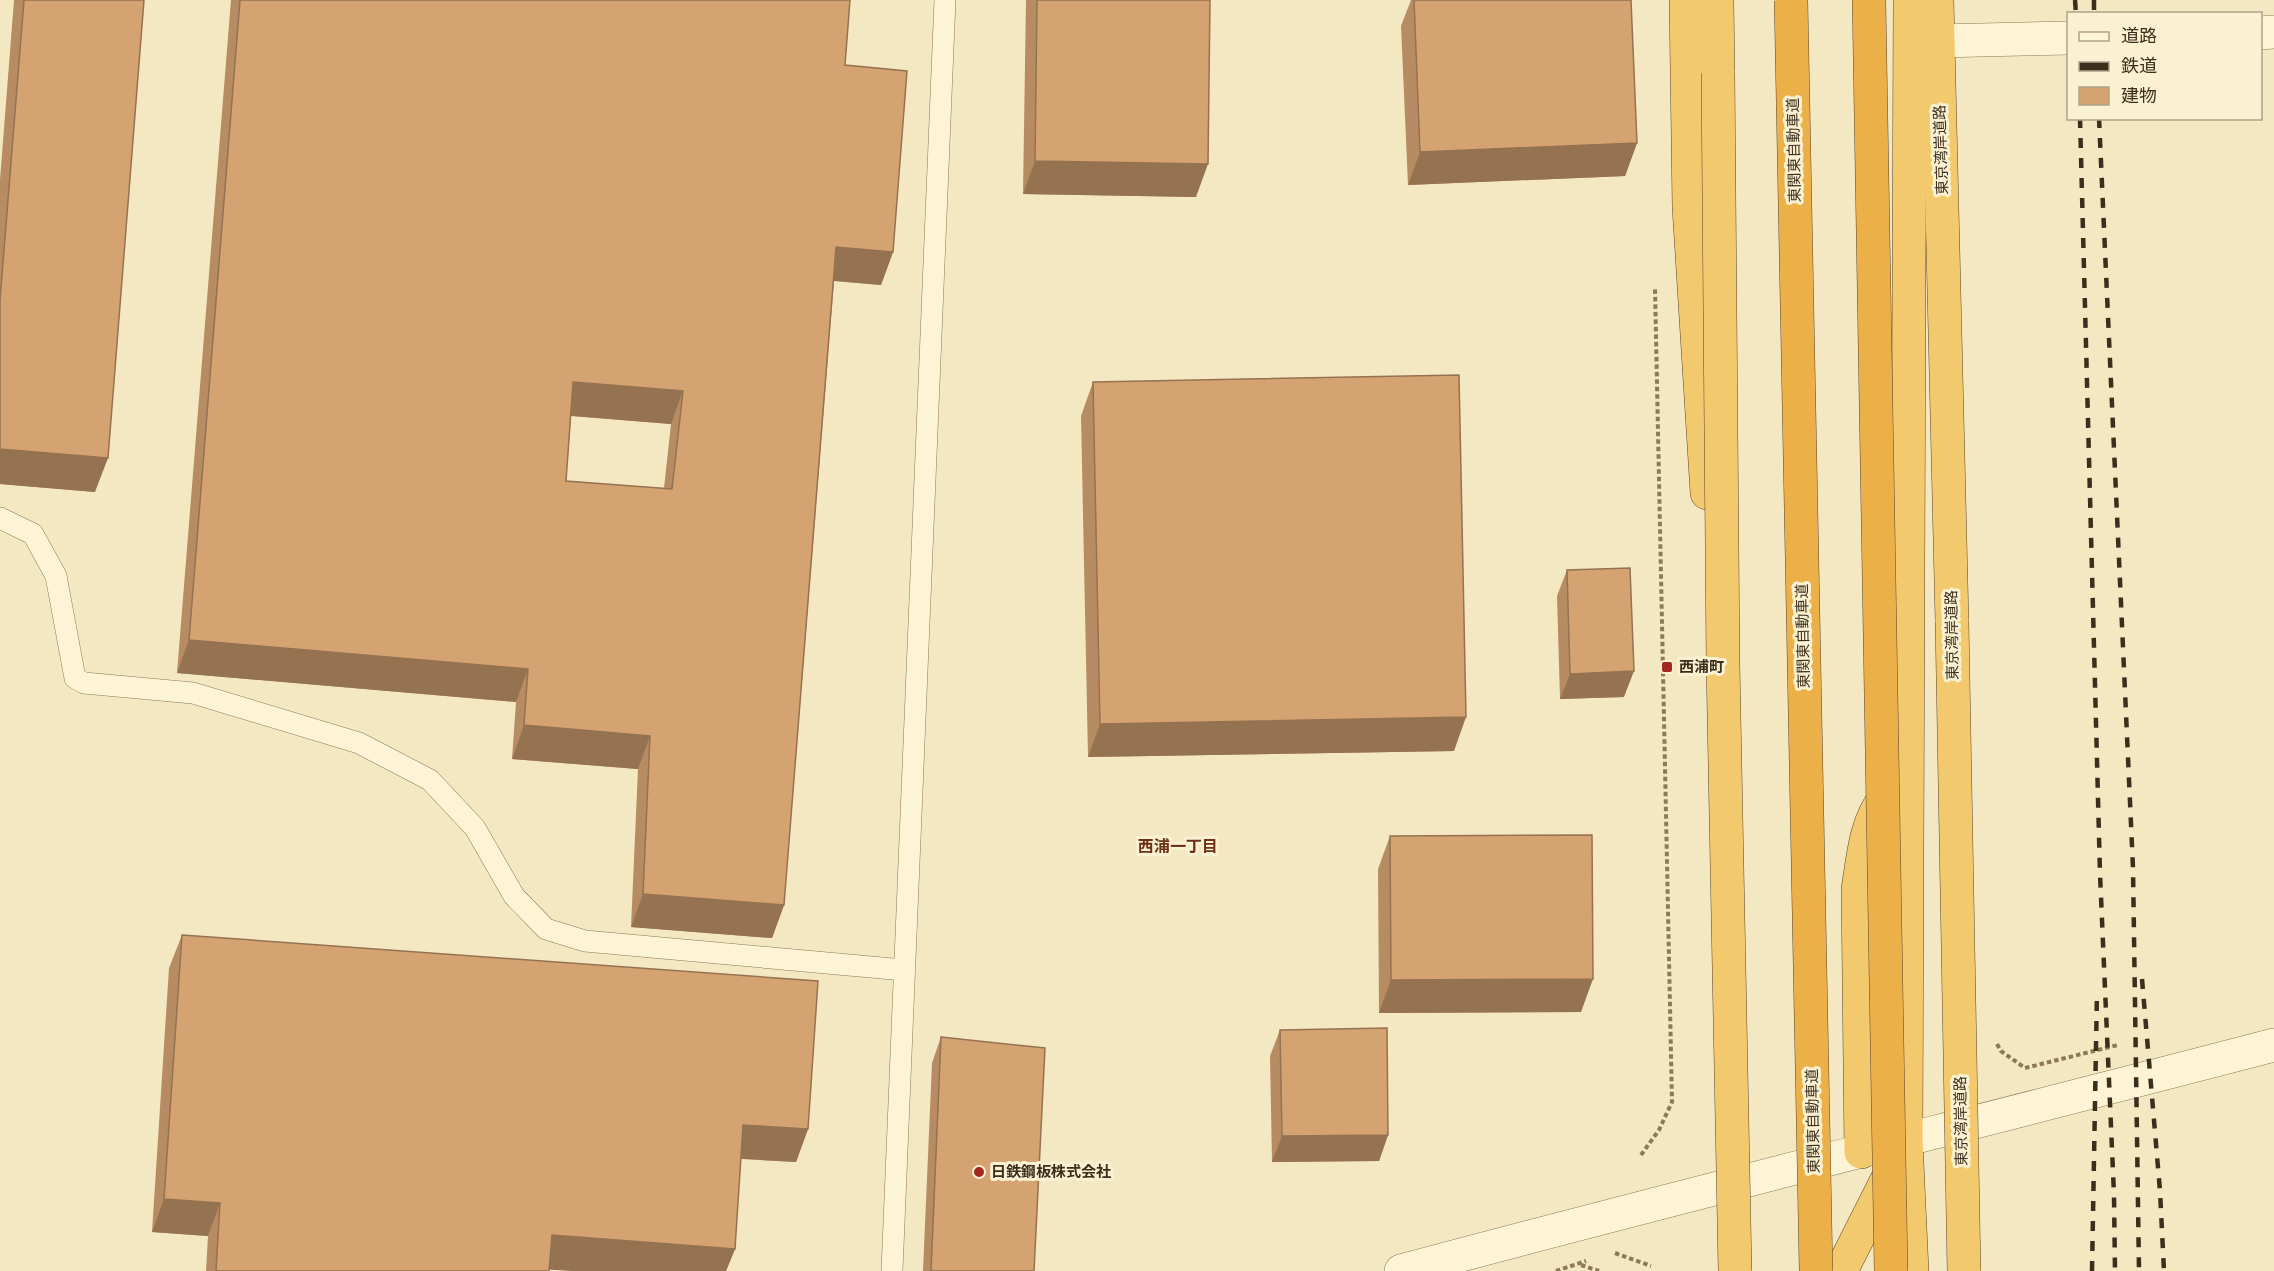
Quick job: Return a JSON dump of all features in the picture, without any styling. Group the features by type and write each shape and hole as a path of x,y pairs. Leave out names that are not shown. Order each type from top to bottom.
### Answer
{"highway":[{"path":"1686,0 1689,207 1747,1104 1749,1271"},
{"path":"1717,0 1723,664 1735,1271"},
{"name":"東関東自動車道","path":"1791,0 1816,1271"},
{"path":"1869,0 1891,1271"},
{"name":"東京湾岸道路","path":"1910,0 1906,1141 1912,1271"},
{"name":"東京湾岸道路","path":"1937,0 1964,1271"},
{"path":"1861,1152 1858,889 1864,846 1876,809 1907,769"},
{"path":"1840,1271 1906,1141"}],"street":[{"path":"1938,41 2067,38"},
{"path":"1401,1271 1747,1179 1906,1141 2274,1045"}],"lane":[{"path":"892,1271 945,0"},
{"path":"0,518 33,534 56,576 75,678 84,683 193,693 359,743 430,780 476,828 514,896 546,928 585,941 904,969"}],"path":[{"path":"1641,1155 1659,1130 1672,1102 1655,285"},
{"path":"1994,1040 2001,1051 2025,1068 2127,1043"},
{"path":"1612,1252 1651,1266"},
{"path":"1556,1271 1580,1265 1588,1260"},
{"path":"1580,1265 1599,1271"}],"building":[{"path":"24,0 144,0 108,458 0,449 0,300"},
{"path":"240,0 850,0 845,65 907,71 893,252 836,247 784,905 643,894 650,736 524,725 528,669 189,640","holes":["573,382 683,391 672,489 566,481"]},
{"path":"1037,0 1210,0 1208,164 1035,161"},
{"path":"1414,0 1631,0 1637,143 1420,152"},
{"path":"1459,375 1466,717 1100,724 1093,382"},
{"path":"1630,568 1634,671 1570,674 1567,570"},
{"path":"1592,835 1593,979 1391,980 1390,836"},
{"path":"182,935 818,981 808,1129 743,1125 735,1249 552,1235 549,1271 216,1271 220,1203 164,1199"},
{"path":"1387,1028 1388,1135 1282,1136 1280,1030"},
{"name":"日鉄鋼板株式会社","path":"941,1037 1045,1048 1034,1271 931,1271"}],"railway":[{"path":"2075,0 2076,12"},
{"path":"2094,0 2094,12"},
{"path":"2080,120 2100,874 2114,1195 2115,1271"},
{"path":"2099,120 2133,868 2139,1271"},
{"path":"2142,979 2160,1191 2164,1271"},
{"path":"2092,1271 2097,991"}],"place":[{"name":"西浦町","path":"1667,667"},
{"name":"日鉄鋼板株式会社","path":"979,1172"}],"district":[{"name":"西浦一丁目","path":"1178,846"}]}
